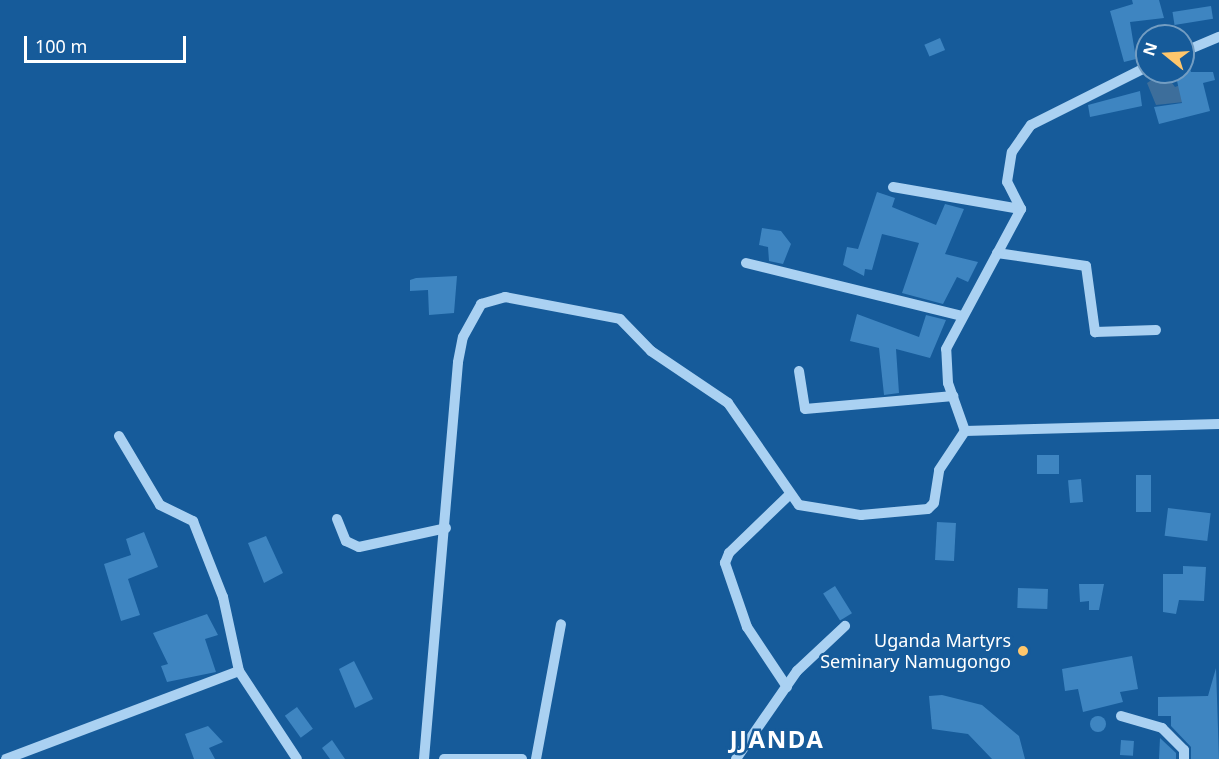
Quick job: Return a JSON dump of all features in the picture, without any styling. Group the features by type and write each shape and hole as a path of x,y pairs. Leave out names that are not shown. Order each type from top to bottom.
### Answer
{"street":[{"path":"1195,47 1219,37"},
{"path":"1021,209 1007,182 1012,152 1023,134 1053,112 1135,73"},
{"path":"893,188 1021,209"},
{"path":"965,431 953,396 945,357 962,316 1021,209"},
{"path":"997,253 1086,266 1095,332 1156,330"},
{"path":"746,263 962,316"},
{"path":"424,759 463,338 481,304 505,297 620,319 651,351 728,403 789,495 799,505 830,514 928,509 934,503 939,470 965,431"},
{"path":"799,371 805,410 953,396"},
{"path":"965,431 1219,424"},
{"path":"119,436 160,505 190,519 201,536 223,597 239,671 297,759"},
{"path":"787,687 747,627 725,563 729,553 789,495"},
{"path":"337,519 346,541 359,547 446,528"},
{"path":"536,759 561,624"},
{"path":"736,759 812,653 845,626"},
{"path":"6,759 239,671"},
{"path":"1120,716 1162,728 1184,750 1184,759"},
{"path":"444,759 522,759"}],"water":[{"path":"1147,84 1173,84 1175,87 1180,85 1184,102 1156,105"}],"building":[{"path":"1132,0 1159,0 1164,18 1130,22 1135,59 1124,62 1110,11 1133,4"},
{"path":"1211,6 1213,19 1174,24 1172,12"},
{"path":"940,38 945,50 929,57 924,45"},
{"path":"1195,72 1213,72 1215,80 1203,83 1210,111 1159,124 1154,107 1182,103 1178,84 1195,84"},
{"path":"1140,91 1142,106 1090,117 1088,105"},
{"path":"877,192 895,198 892,207 936,225 945,204 964,209 945,254 978,262 968,282 957,277 943,304 902,293 919,243 882,234 872,270 865,269 864,276 843,265 847,247 858,249"},
{"path":"762,228 781,231 791,244 783,264 769,261 768,247 759,245"},
{"path":"457,276 454,313 429,315 428,290 410,291 410,280 416,278"},
{"path":"857,314 919,337 926,315 946,320 930,358 896,349 899,393 884,395 879,348 850,341"},
{"path":"1037,455 1059,455 1059,474 1037,474"},
{"path":"1136,475 1151,475 1151,512 1136,512"},
{"path":"1081,479 1083,502 1070,503 1068,480"},
{"path":"1168,508 1211,513 1207,541 1165,536"},
{"path":"937,522 956,523 954,561 935,560"},
{"path":"144,532 158,567 128,579 140,615 121,621 104,564 131,555 126,539"},
{"path":"266,536 283,573 264,583 248,543"},
{"path":"1183,566 1206,567 1204,601 1179,600 1176,614 1163,612 1163,574 1183,574"},
{"path":"1079,584 1104,584 1099,610 1089,610 1089,601 1080,602"},
{"path":"835,586 852,613 840,621 823,593"},
{"path":"1018,588 1048,589 1047,609 1017,608"},
{"path":"207,614 218,635 205,639 216,672 167,682 161,666 168,664 153,633"},
{"path":"1132,656 1138,689 1120,692 1123,702 1083,712 1078,689 1065,691 1062,669"},
{"path":"354,661 373,699 355,708 339,669"},
{"path":"1216,668 1219,759 1191,759 1191,747 1171,726 1171,716 1158,716 1158,697 1208,696"},
{"path":"942,695 982,705 1019,736 1025,759 992,759 968,734 932,729 929,696"},
{"path":"297,707 313,729 301,738 285,716"},
{"path":"1095,716 1101,716 1106,724 1104,730 1095,732 1090,727 1090,721"},
{"path":"208,726 223,742 209,748 215,759 194,759 185,734"},
{"path":"1160,738 1176,753 1176,759 1159,759"},
{"path":"332,740 345,759 330,759 322,748"},
{"path":"1121,740 1134,741 1133,756 1120,755"}],"place":[{"name":"Uganda Martyrs Seminary Namugongo","path":"1023,651"}],"district":[{"name":"JJANDA","path":"777,739"}]}
